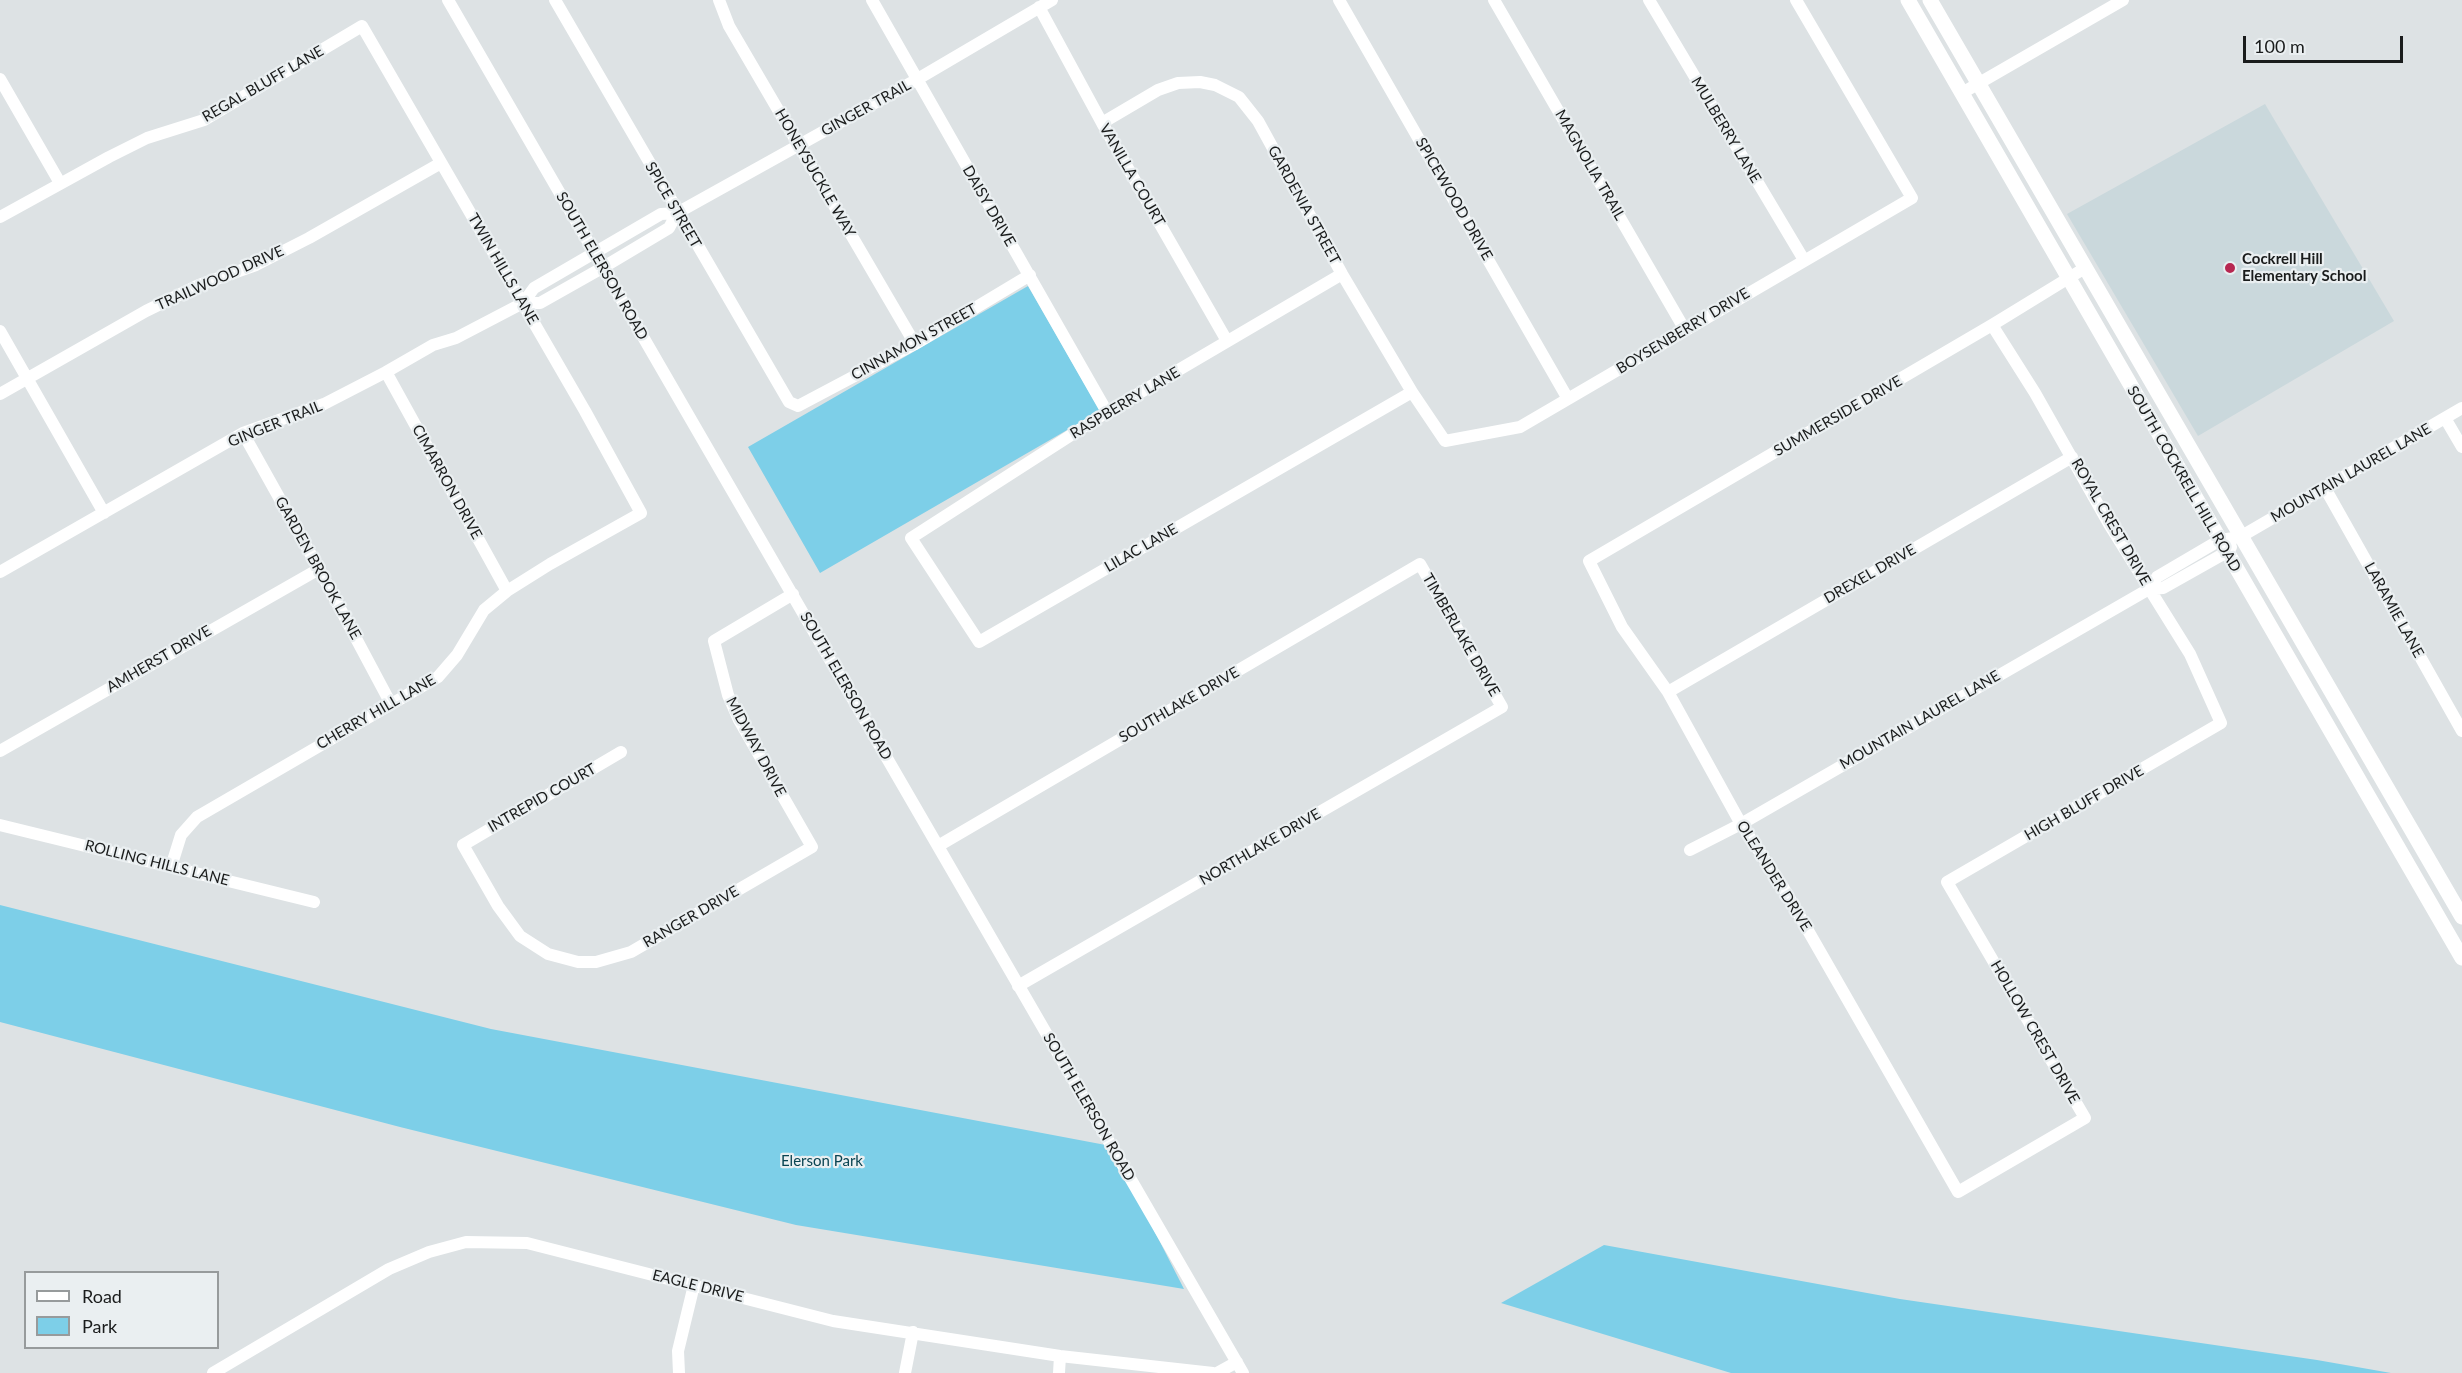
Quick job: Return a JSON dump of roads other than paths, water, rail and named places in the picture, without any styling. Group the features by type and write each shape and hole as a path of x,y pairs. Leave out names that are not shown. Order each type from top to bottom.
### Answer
{"main road":[{"name":"SOUTH COCKRELL HILL ROAD","path":"1908,0 2462,958"},
{"name":"SOUTH COCKRELL HILL ROAD","path":"1929,0 2462,917"}],"street":[{"name":"SOUTH ELERSON ROAD","path":"448,0 1240,1368"},
{"name":"SPICE STREET","path":"555,0 789,402 798,406"},
{"name":"HONEYSUCKLE WAY","path":"719,0 729,26 915,344"},
{"name":"DAISY DRIVE","path":"872,0 1107,412"},
{"name":"GINGER TRAIL","path":"0,572 243,433 324,404 433,345 456,338 523,303 534,288 661,214 677,213 916,80 1053,0"},
{"name":"SPICEWOOD DRIVE","path":"1339,0 1568,399"},
{"name":"MAGNOLIA TRAIL","path":"1494,0 1685,330"},
{"name":"MULBERRY LANE","path":"1649,0 1804,260"},
{"name":"BOYSENBERRY DRIVE","path":"1445,441 1520,427 1912,198 1797,0"},
{"path":"1962,93 2123,0"},
{"name":"VANILLA COURT","path":"1039,8 1227,342"},
{"name":"TWIN HILLS LANE","path":"362,26 523,303 641,513"},
{"name":"REGAL BLUFF LANE","path":"0,216 147,138 204,120 362,26"},
{"path":"0,79 60,183"},
{"name":"GARDENIA STREET","path":"1102,123 1158,90 1178,82 1215,85 1239,98 1258,121 1342,274 1412,392 1445,441"},
{"name":"TRAILWOOD DRIVE","path":"0,394 146,311 199,285 256,265 309,238 441,162"},
{"name":"GINGER TRAIL","path":"523,303 540,303 602,268 669,228 677,213"},
{"name":"SUMMERSIDE DRIVE","path":"1589,561 1992,326 2085,267"},
{"name":"RASPBERRY LANE","path":"911,538 1107,412 1342,274"},
{"name":"CINNAMON STREET","path":"798,406 915,344 1029,275"},
{"name":"ROYAL CREST DRIVE","path":"1992,326 2035,393 2109,524 2190,654 2221,723"},
{"path":"0,331 104,513"},
{"name":"CIMARRON DRIVE","path":"386,372 507,591"},
{"name":"LILAC LANE","path":"911,538 979,642 1412,392"},
{"name":"MOUNTAIN LAUREL LANE","path":"1690,850 1741,824 2150,589 2163,588 2223,546 2462,408"},
{"path":"2445,418 2462,447"},
{"name":"GARDEN BROOK LANE","path":"243,433 391,704"},
{"name":"DREXEL DRIVE","path":"1668,692 2072,457"},
{"name":"LARAMIE LANE","path":"2325,488 2462,731"},
{"name":"CHERRY HILL LANE","path":"171,867 181,835 196,817 438,677 457,655 484,610 507,591 641,513"},
{"name":"OLEANDER DRIVE","path":"1589,561 1622,627 1668,692 1741,824 1783,887 1958,1192"},
{"name":"TIMBERLAKE DRIVE","path":"1420,564 1502,707"},
{"name":"SOUTHLAKE DRIVE","path":"938,846 1420,564"},
{"name":"AMHERST DRIVE","path":"0,751 319,569"},
{"name":"MIDWAY DRIVE","path":"793,594 714,641 728,695 739,720 812,847"},
{"name":"NORTHLAKE DRIVE","path":"1018,986 1502,707"},
{"name":"HIGH BLUFF DRIVE","path":"1947,882 2221,723"},
{"name":"INTREPID COURT","path":"463,845 621,752"},
{"name":"ROLLING HILLS LANE","path":"0,825 314,902"},
{"name":"RANGER DRIVE","path":"463,845 503,915 519,936 548,954 563,959 596,962 631,952 812,847"},
{"name":"HOLLOW CREST DRIVE","path":"1947,882 2085,1118 1958,1192"},
{"name":"EAGLE DRIVE","path":"213,1373 389,1269 447,1246 466,1242 527,1243 833,1321 1060,1356 1215,1373 1240,1368"},
{"path":"679,1373 678,1351 694,1286"},
{"path":"904,1373 913,1332"},
{"path":"1059,1373 1060,1356"}],"place":[{"name":"Cockrell Hill Elementary School","path":"2230,268"}],"park label":[{"name":"Elerson Park","path":"822,1161"}]}
